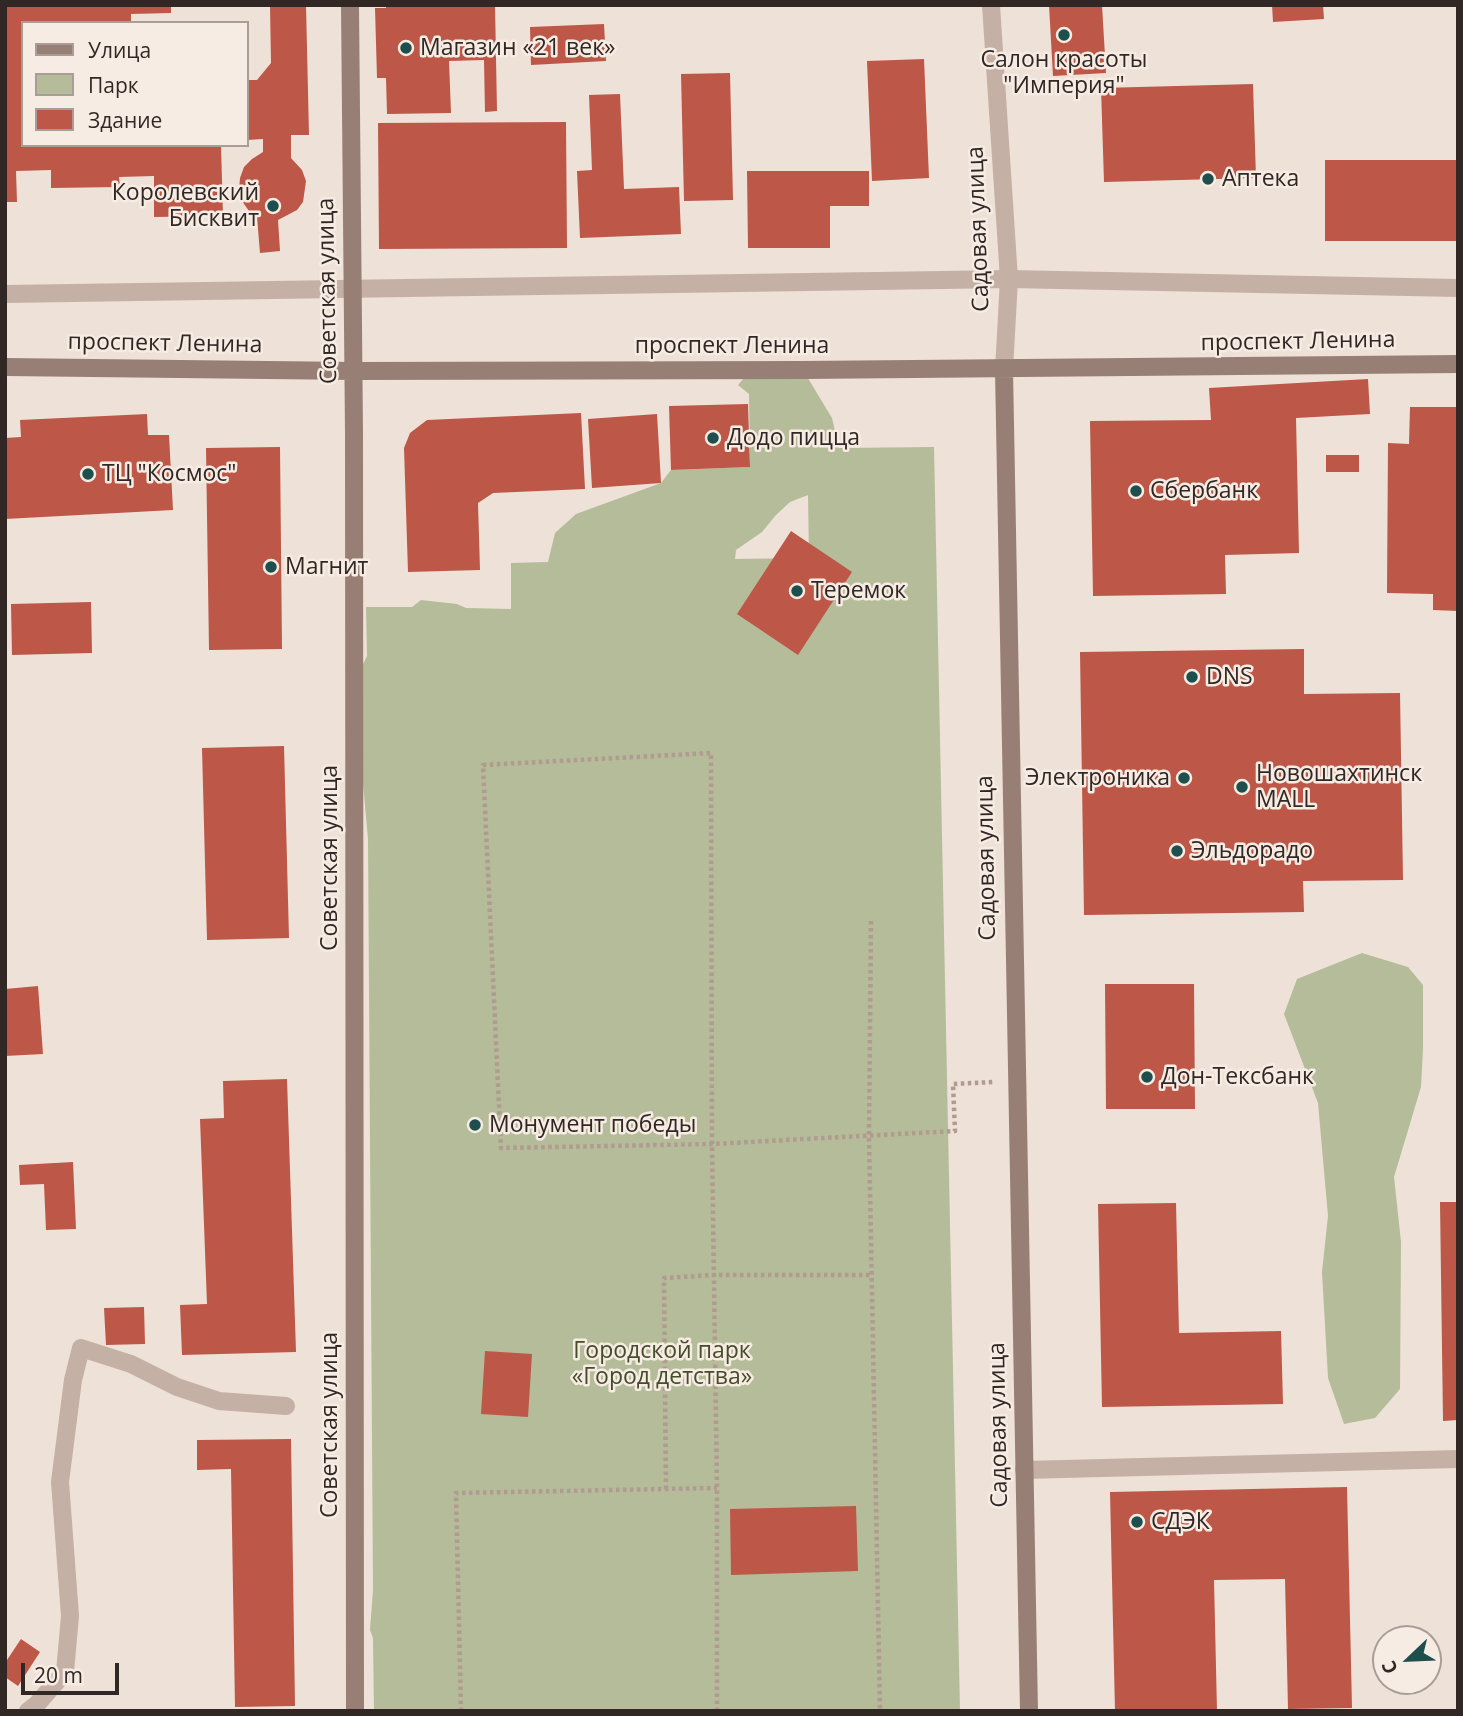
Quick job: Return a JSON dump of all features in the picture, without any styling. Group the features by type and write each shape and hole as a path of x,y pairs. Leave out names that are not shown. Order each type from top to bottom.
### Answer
{"street":[{"name":"Советская улица","path":"350,5 351,289 354,371 355,1711"},
{"name":"Садовая улица","path":"991,5 1009,279 1004,370 1015,1080 1029,1711"},
{"path":"5,294 1009,279 1458,288"},
{"name":"проспект Ленина","path":"5,367 354,371 1004,370 1458,365"},
{"path":"28,1711 65,1672 71,1616 60,1482 73,1380 81,1349 131,1364 177,1387 219,1401 286,1406"},
{"path":"1024,1470 1458,1459"}],"path":[{"path":"717,1711 712,1144 711,753 483,765 500,1148 712,1144 956,1131 953,1084 1015,1080"},
{"path":"872,921 869,1137 880,1711"},
{"path":"666,1489 664,1278 714,1275 872,1275"},
{"path":"461,1711 456,1493 717,1488"}],"green space":[{"name":"Городской парк «Город детства»","path":"751,370 803,370 832,418 839,448 934,447 960,1711 374,1711 373,1638 370,1630 373,1590 368,839 354,683 367,656 366,607 412,607 421,600 457,604 466,608 511,609 511,563 548,562 555,533 576,514 661,483 671,470 750,467 749,394 738,385","holes":["808,495 809,558 735,559 736,550 762,532 790,502"]},
{"path":"1362,953 1408,967 1423,985 1423,1049 1421,1087 1394,1177 1401,1242 1400,1389 1375,1418 1344,1424 1328,1378 1322,1272 1328,1216 1318,1103 1284,1014 1297,979"}],"building":[{"path":"5,5 171,5 171,13 131,14 131,21 21,21 21,147 221,147 223,216 154,217 154,176 119,177 120,187 51,188 51,170 16,171 17,202 5,202"},
{"path":"270,5 306,5 309,135 291,135 291,158 302,170 306,181 303,202 297,210 278,220 280,251 260,253 257,217 242,201 239,190 244,167 263,152 263,139 248,140 248,80 257,80 271,63"},
{"path":"386,5 495,5 497,111 485,112 484,60 449,61 451,113 387,114 386,78 377,78 375,8 386,8"},
{"path":"1049,5 1102,5 1106,73 1053,76"},
{"path":"1272,5 1323,5 1324,19 1273,22"},
{"path":"604,24 606,61 531,65 530,27"},
{"path":"924,59 929,178 872,181 867,61"},
{"path":"730,73 733,200 684,201 681,74"},
{"path":"1253,84 1256,178 1104,182 1101,88"},
{"path":"620,94 624,189 679,187 681,234 580,238 577,171 592,170 589,95"},
{"path":"566,122 567,248 379,249 378,123"},
{"path":"1325,160 1458,160 1458,241 1325,241"},
{"path":"747,171 869,171 869,206 830,206 830,248 748,248"},
{"path":"1368,379 1370,414 1296,418 1299,553 1225,555 1226,594 1093,596 1090,421 1211,420 1209,388"},
{"path":"748,404 750,467 671,470 669,406"},
{"path":"1410,407 1458,407 1458,611 1433,610 1433,594 1387,593 1388,443 1409,444"},
{"path":"581,413 585,489 493,493 478,503 480,570 408,572 404,448 410,433 427,420"},
{"name":"ТЦ \"Космос\"","path":"147,414 148,435 169,435 173,510 5,519 5,438 21,437 20,420"},
{"path":"657,414 661,483 592,488 588,419"},
{"path":"280,447 282,649 209,650 206,448"},
{"path":"1326,455 1359,455 1359,472 1326,472"},
{"path":"791,531 852,572 798,655 737,614"},
{"path":"91,602 92,653 12,655 11,604"},
{"name":"Новошахтинск MALL","path":"1304,649 1304,694 1400,693 1403,880 1303,881 1304,912 1084,915 1080,652"},
{"path":"284,746 289,938 207,940 202,748"},
{"path":"1105,984 1194,984 1195,1109 1106,1109"},
{"path":"38,986 43,1054 5,1056 5,989"},
{"path":"287,1079 296,1352 182,1355 180,1305 207,1304 200,1119 224,1118 223,1081"},
{"path":"73,1162 76,1229 46,1230 44,1184 20,1185 19,1165"},
{"path":"1440,1202 1458,1202 1458,1420 1443,1421"},
{"path":"1176,1203 1179,1333 1281,1331 1283,1404 1102,1407 1098,1204"},
{"path":"144,1307 145,1344 106,1345 104,1308"},
{"path":"485,1351 532,1354 528,1417 481,1414"},
{"path":"291,1439 295,1706 235,1707 231,1469 197,1470 197,1440"},
{"path":"1347,1487 1352,1708 1288,1709 1285,1579 1214,1580 1217,1711 1115,1711 1110,1492"},
{"path":"856,1506 858,1571 731,1575 730,1509"},
{"path":"21,1639 40,1652 18,1686 5,1677 5,1663"}],"place":[{"name":"Салон красоты \"Империя\"","path":"1064,35"},
{"name":"Магазин «21 век»","path":"406,48"},
{"name":"Аптека","path":"1208,179"},
{"name":"Королевский Бисквит","path":"273,206"},
{"name":"Додо пицца","path":"713,438"},
{"name":"ТЦ \"Космос\"","path":"88,474"},
{"name":"Сбербанк","path":"1136,491"},
{"name":"Магнит","path":"271,567"},
{"name":"Теремок","path":"797,591"},
{"name":"DNS","path":"1192,677"},
{"name":"Электроника","path":"1184,778"},
{"name":"Новошахтинск MALL","path":"1242,787"},
{"name":"Эльдорадо","path":"1177,851"},
{"name":"Дон-Тексбанк","path":"1147,1077"},
{"name":"Монумент победы","path":"475,1125"},
{"name":"СДЭК","path":"1137,1522"}]}
